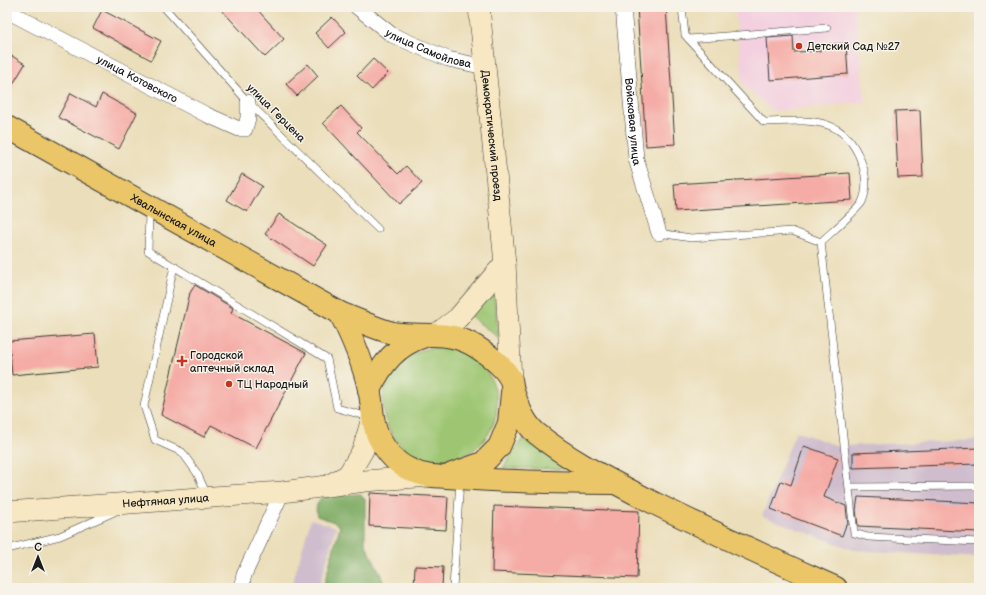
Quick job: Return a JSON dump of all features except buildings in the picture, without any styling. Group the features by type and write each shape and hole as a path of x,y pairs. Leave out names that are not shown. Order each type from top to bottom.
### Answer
{"main road":[{"name":"Хвалынская улица","path":"7,127 340,312 392,332 431,335"},
{"path":"340,312 358,351 369,390 372,418 377,435 386,450 396,461 410,470 444,477 501,481 615,483"},
{"path":"369,390 379,369 394,353 412,340 431,335 464,340 476,347 498,365 512,384 518,407 525,420 535,432 557,448 615,483 695,523 836,588"},
{"path":"444,477 483,463 499,447 509,423 512,384"}],"street":[{"name":"улица Самойлова","path":"357,7 392,35 448,59 485,67"},
{"name":"Демократический проезд","path":"479,7 505,263 512,384"},
{"name":"Войсковая улица","path":"623,7 636,159 658,233"},
{"name":"улица Котовского","path":"7,11 205,114 239,129 245,128 248,118 248,102"},
{"path":"431,335 458,318 505,263"},
{"path":"325,487 348,475 363,450 372,418"},
{"name":"Нефтяная улица","path":"7,512 208,498 444,477"},
{"path":"241,588 244,575 282,492"}],"lane":[{"name":"улица Герцена","path":"164,7 248,102 378,229"},
{"path":"682,7 685,35 764,122 812,120 836,127 850,141 859,156 866,175 862,203 820,242"},
{"path":"689,39 827,28"},
{"path":"149,206 148,251 327,359 337,408 372,418"},
{"path":"658,233 691,238 792,231 820,242"},
{"path":"820,242 850,487 854,533 868,537 979,542"},
{"path":"174,266 144,406 155,440 182,452 197,472 208,498"},
{"path":"444,477 453,588"},
{"path":"850,487 979,486"},
{"path":"8,550 60,536 135,503"}],"shaded area":[{"name":"Детский Сад №27","path":"735,7 855,7 865,102 773,111 743,85"},
{"path":"796,431 838,446 979,440 979,558 854,550 762,516"},
{"path":"311,519 336,527 319,588 291,588"}],"green space":[{"path":"493,288 499,338 469,315"},
{"path":"440,347 462,351 480,364 493,382 497,404 493,426 480,444 462,457 440,461 418,457 400,444 387,426 383,404 387,382 400,364 418,351"},
{"path":"523,438 569,469 503,468"},
{"path":"361,494 365,500 365,543 380,573 385,588 323,588 340,526 334,522 317,516 316,510 319,500 323,496"}],"place":[{"name":"Детский Сад №27","path":"799,46"},
{"name":"Городской аптечный склад","path":"182,361"},
{"name":"ТЦ Народный","path":"229,384"}]}
